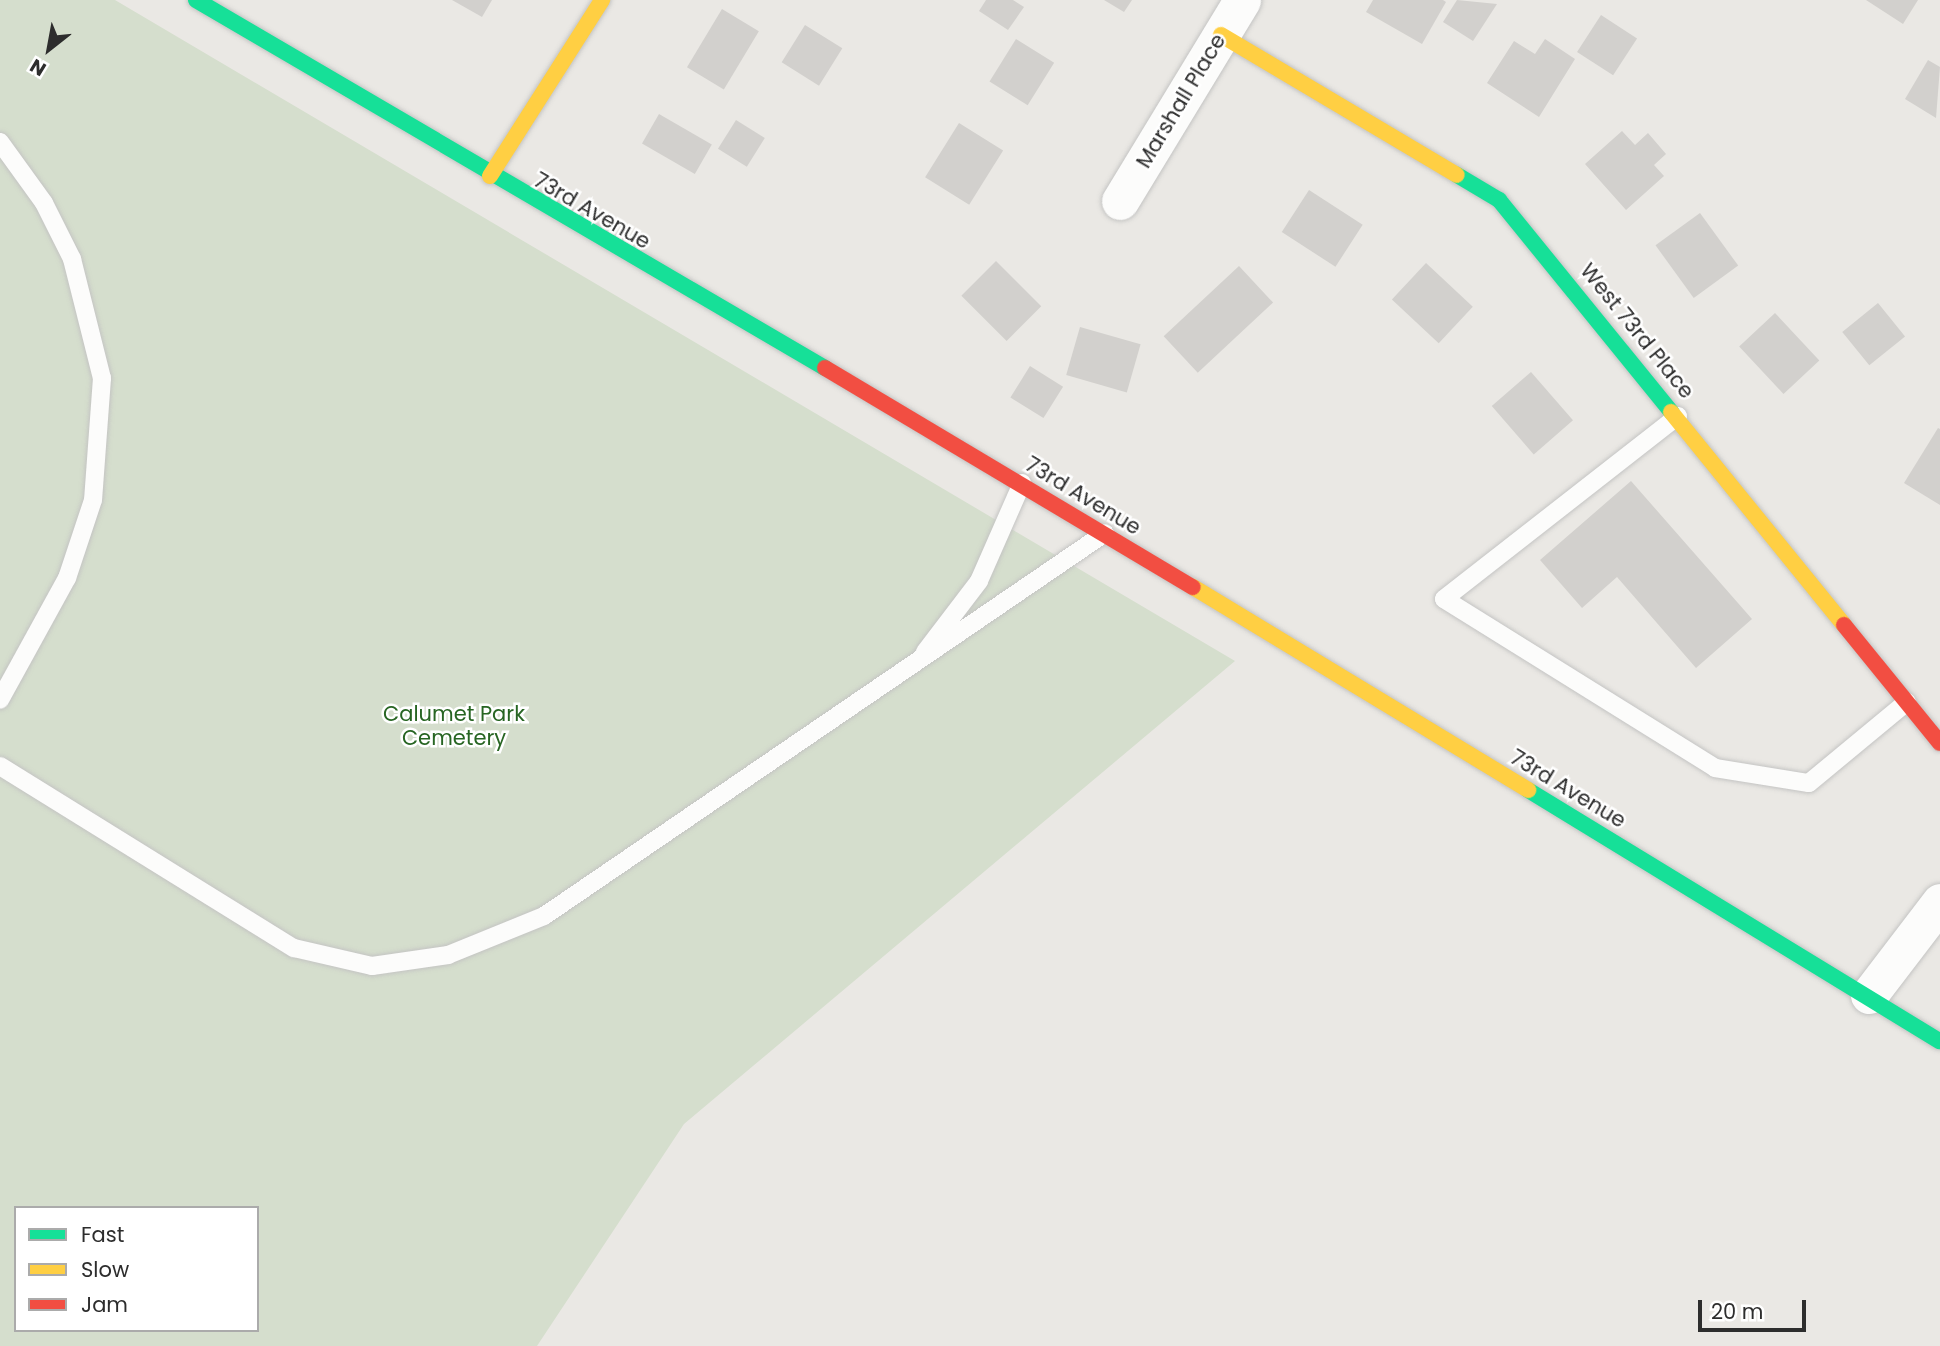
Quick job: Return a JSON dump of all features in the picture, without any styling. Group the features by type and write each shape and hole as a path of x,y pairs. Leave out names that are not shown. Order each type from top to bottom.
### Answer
{"street":[{"name":"73rd Avenue","path":"196,0 490,176 1022,484 1869,995 1940,1041"},
{"path":"490,176 602,0"},
{"name":"Marshall Place","path":"1120,201 1242,0"},
{"name":"West 73rd Place","path":"1221,35 1499,200 1678,416 1940,743"},
{"path":"1869,995 1940,902"}],"lane":[{"path":"0,142 44,203 72,259 103,377 93,500 68,578 0,700"},
{"path":"1678,416 1444,599 1716,768 1809,783 1907,702"},
{"path":"909,672 979,581 1022,484"},
{"path":"0,766 294,948 347,964 398,963 493,941 544,916 909,672 1105,534"}],"green space":[{"name":"Calumet Park Cemetery","path":"0,0 115,0 1235,661 684,1124 537,1346 0,1346"}],"building":[{"path":"452,0 492,0 482,17"},
{"path":"986,0 1013,0 1024,7 1008,30 979,11"},
{"path":"1104,0 1132,0 1124,12"},
{"path":"1373,0 1446,2 1422,44 1366,12"},
{"path":"1457,0 1497,4 1473,41 1443,22"},
{"path":"1866,0 1918,0 1903,24"},
{"path":"722,9 759,31 724,89 687,67"},
{"path":"1601,15 1637,38 1613,75 1577,52"},
{"path":"805,25 842,48 819,86 782,62"},
{"path":"1016,39 1054,63 1028,105 990,81"},
{"path":"1545,39 1575,59 1539,117 1487,83 1514,41 1535,54"},
{"path":"1928,60 1940,67 1936,118 1905,99"},
{"path":"659,114 712,144 695,174 642,143"},
{"path":"736,120 765,138 747,167 718,149"},
{"path":"959,123 1003,151 969,205 925,177"},
{"path":"1622,131 1635,145 1648,133 1666,154 1654,165 1664,176 1626,210 1585,164"},
{"path":"1309,190 1363,225 1335,267 1282,232"},
{"path":"1700,213 1738,266 1694,298 1656,245"},
{"path":"996,261 1041,306 1007,341 961,296"},
{"path":"1426,263 1473,307 1439,343 1392,300"},
{"path":"1239,266 1273,303 1198,373 1164,336"},
{"path":"1878,303 1905,336 1869,365 1842,332"},
{"path":"1775,313 1819,361 1783,394 1739,346"},
{"path":"1080,327 1141,344 1127,392 1066,375"},
{"path":"1030,366 1063,387 1043,418 1010,397"},
{"path":"1531,372 1573,420 1534,454 1492,406"},
{"path":"1938,428 1940,429 1940,505 1904,483"},
{"path":"1631,481 1752,619 1696,668 1617,577 1582,608 1540,560"}],"traffic: fast":[{"path":"196,0 825,368"},
{"path":"1457,175 1499,200 1671,412"},
{"path":"1528,790 1940,1041"}],"traffic: slow":[{"path":"490,176 602,0"},
{"path":"1221,35 1457,175"},
{"path":"1671,412 1844,625"},
{"path":"1193,587 1528,790"}],"traffic: jam":[{"path":"825,368 1193,587"},
{"path":"1844,625 1940,743"}]}
